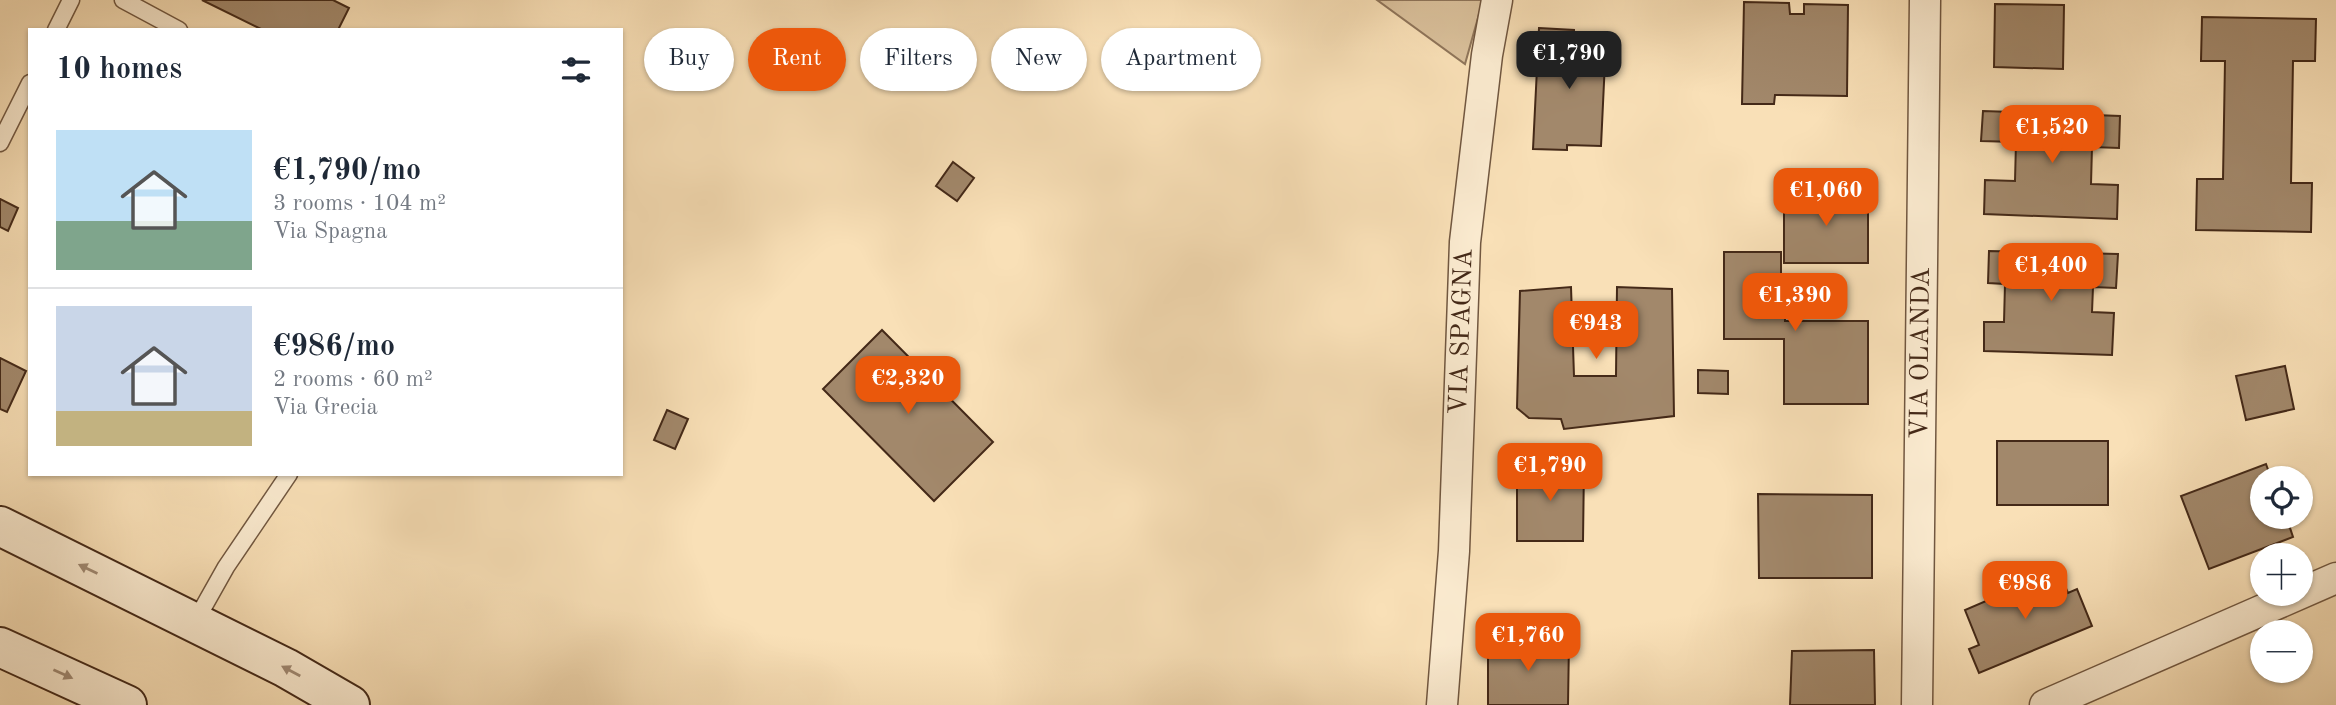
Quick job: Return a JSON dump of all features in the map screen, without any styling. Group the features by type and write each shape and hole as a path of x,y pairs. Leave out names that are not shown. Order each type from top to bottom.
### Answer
{"main road":[{"path":"0,526 286,668 351,705"},
{"path":"0,647 127,705"}],"street":[{"name":"VIA SPAGNA","path":"1442,705 1454,551 1465,242 1487,55 1497,0"},
{"name":"VIA OLANDA","path":"1917,705 1925,0"},
{"path":"2045,705 2336,579"}],"lane":[{"path":"57,28 71,0"},
{"path":"123,0 175,28"},
{"path":"0,143 28,87"},
{"path":"195,622 226,567 288,476"}],"shaded area":[{"path":"1377,0 1483,0 1465,64"}],"building":[{"path":"202,0 333,0 349,8 339,28 259,28"},
{"path":"1744,2 1789,3 1790,14 1804,14 1804,4 1848,5 1847,96 1775,95 1774,104 1742,104"},
{"path":"1995,4 2064,5 2063,69 1994,67"},
{"path":"2202,17 2316,19 2315,61 2293,61 2291,183 2312,183 2311,232 2196,230 2197,179 2223,179 2225,61 2201,61"},
{"path":"1539,28 1574,30 1574,38 1606,40 1601,146 1567,145 1567,150 1533,149"},
{"path":"1983,111 2120,116 2119,148 2092,147 2091,184 2118,185 2117,219 1984,214 1985,180 2015,181 2016,142 1981,141"},
{"path":"953,162 974,178 957,201 936,186"},
{"path":"1784,193 1868,193 1868,263 1784,263"},
{"path":"0,199 18,208 8,231 0,227"},
{"path":"1989,251 2118,254 2116,288 2093,287 2092,312 2114,313 2112,355 1984,351 1984,322 2004,322 2005,284 1988,283"},
{"path":"1724,252 1781,252 1781,289 1801,289 1801,314 1785,314 1785,321 1868,321 1868,404 1784,404 1784,339 1724,339"},
{"path":"1571,287 1574,376 1616,376 1617,287 1672,289 1674,416 1564,429 1561,419 1529,418 1517,408 1520,291"},
{"path":"882,330 993,442 934,501 823,389"},
{"path":"0,358 26,371 7,412 0,409"},
{"path":"2285,366 2294,409 2246,420 2236,376"},
{"path":"1698,370 1728,371 1728,394 1698,393"},
{"path":"667,410 688,419 675,449 654,440"},
{"path":"1997,441 2108,441 2108,505 1997,505"},
{"path":"1517,464 1584,465 1583,541 1517,541"},
{"path":"2250,470 2250,529 2290,529 2293,537 2277,543 2250,543 2250,553 2209,569 2181,496"},
{"path":"1758,494 1872,495 1872,578 1759,578"},
{"path":"2058,570 2068,593 2077,589 2092,626 1979,673 1969,649 1979,645 1965,610"},
{"path":"1569,641 1568,705 1488,705 1488,642"},
{"path":"1874,650 1875,705 1790,705 1792,651"}]}
